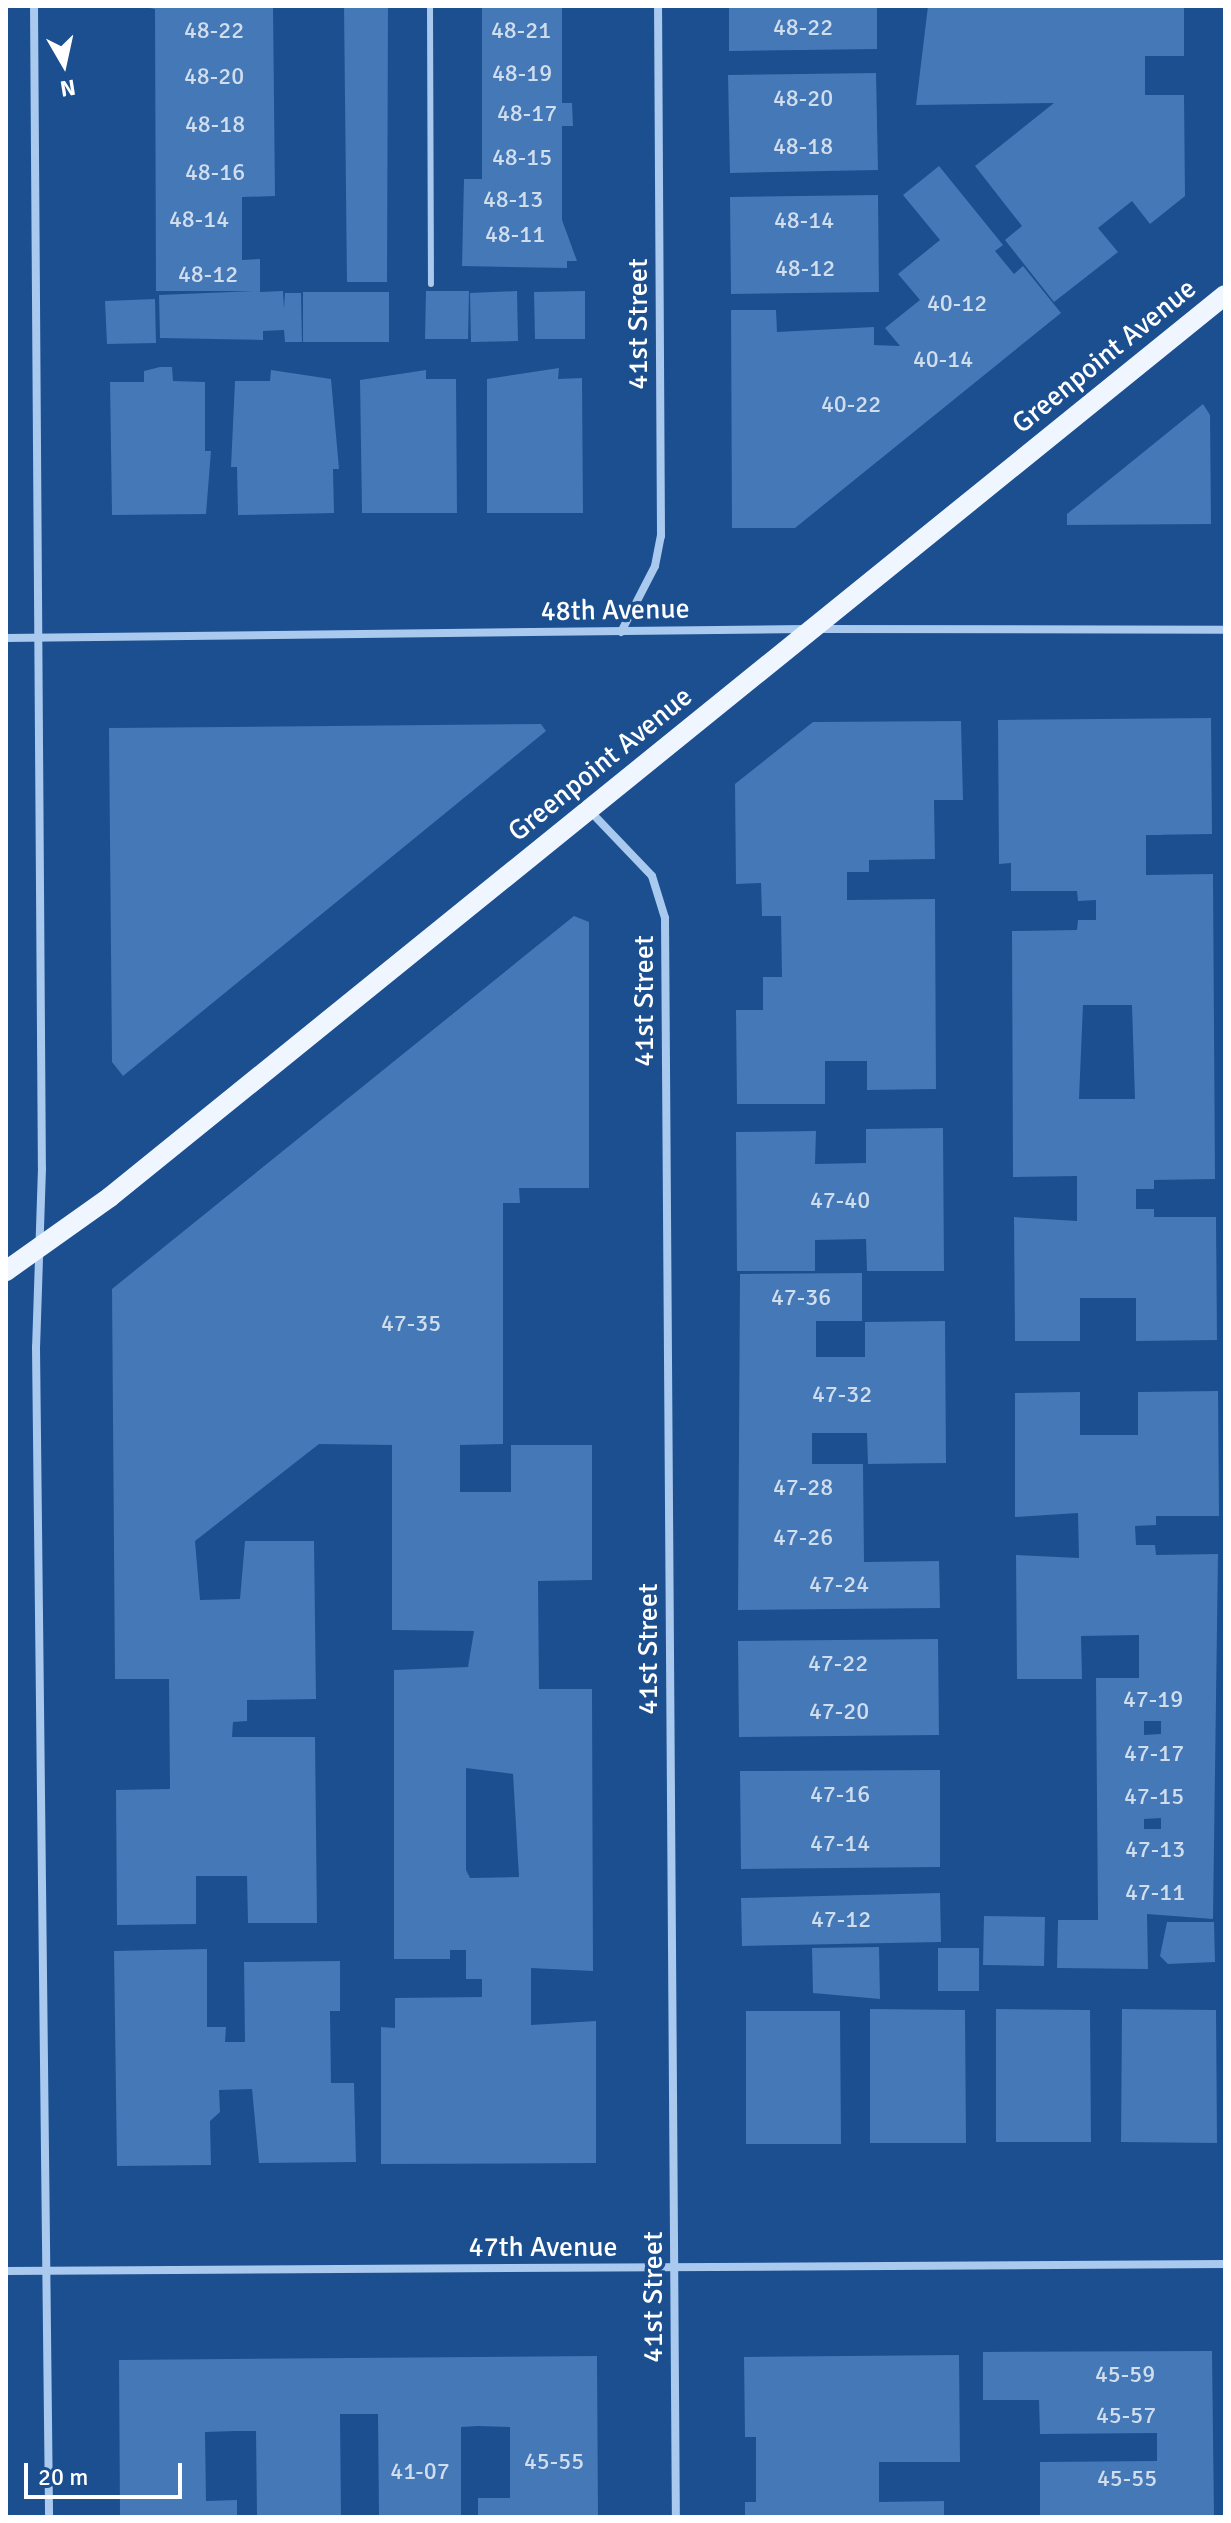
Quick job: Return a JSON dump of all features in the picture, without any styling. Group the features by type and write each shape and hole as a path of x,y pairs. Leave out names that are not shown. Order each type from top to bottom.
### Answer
{"main road":[{"name":"Greenpoint Avenue","path":"6,1271 110,1197 1225,295"}],"street":[{"path":"34,6 49,2517"},
{"name":"41st Street","path":"621,632 655,566 661,536 658,6"},
{"name":"48th Avenue","path":"6,638 810,629 1225,630"},
{"name":"41st Street","path":"588,809 652,876 665,918 676,2517"},
{"name":"47th Avenue","path":"6,2271 1225,2264"}],"lane":[{"path":"430,6 431,284"}],"building":[{"path":"138,6 273,6 275,196 242,197 242,260 260,259 260,292 283,291 284,309 285,293 301,293 302,342 285,342 284,330 263,331 263,340 160,338 159,295 254,291 156,291 155,9"},
{"path":"344,6 388,6 387,282 347,282"},
{"path":"482,6 562,6 562,103 572,103 573,126 562,126 562,220 577,261 567,261 567,268 462,266 464,179 482,179"},
{"path":"729,6 877,6 877,49 729,51"},
{"path":"928,6 1184,6 1184,56 1145,56 1145,95 1184,95 1185,196 1150,224 1132,201 1098,228 1118,252 1054,302 1005,240 1022,226 975,166 1054,103 916,105"},
{"path":"876,73 878,170 730,173 728,75"},
{"path":"939,166 1003,245 995,251 1014,274 1023,266 1061,313 795,528 732,528 731,310 776,310 777,332 874,327 874,345 900,346 885,328 920,300 898,274 940,240 903,195"},
{"path":"878,195 879,292 731,294 730,197"},
{"path":"426,291 469,291 468,339 425,339"},
{"path":"517,291 518,341 471,342 470,293"},
{"path":"585,291 585,339 535,339 534,292"},
{"path":"303,292 389,292 389,342 303,342"},
{"path":"155,299 156,343 107,344 105,301"},
{"path":"172,367 173,381 205,382 205,451 211,451 206,514 112,515 110,382 144,382 144,371"},
{"path":"559,368 558,379 582,378 583,513 487,513 487,379"},
{"path":"271,370 331,379 339,469 333,469 334,513 238,515 237,467 231,467 235,381 270,381"},
{"path":"426,370 426,379 456,379 457,513 362,513 360,380"},
{"path":"1203,404 1210,415 1211,524 1067,525 1067,514"},
{"path":"1211,718 1212,834 1146,835 1146,875 1213,874 1215,1179 1154,1180 1154,1189 1136,1189 1136,1209 1154,1209 1154,1217 1216,1217 1217,1340 1136,1341 1136,1298 1080,1298 1080,1341 1015,1341 1014,1217 1077,1221 1077,1176 1013,1177 1012,931 1077,930 1078,920 1096,920 1096,900 1078,901 1077,891 1011,891 1011,863 999,864 998,720","holes":["1083,1005 1132,1005 1135,1099 1079,1099"]},
{"path":"961,721 963,800 934,800 935,859 869,860 869,872 847,872 847,900 935,899 936,1089 867,1090 867,1061 825,1061 825,1104 737,1104 736,1010 763,1010 763,977 782,977 781,916 762,916 761,883 736,884 735,784 813,722"},
{"path":"541,724 546,731 123,1076 112,1062 109,728"},
{"path":"574,916 589,922 589,1188 519,1188 520,1203 503,1203 503,1444 460,1445 460,1492 511,1492 511,1445 592,1445 592,1580 538,1581 539,1689 592,1689 593,1971 531,1968 531,2025 596,2021 596,2163 381,2164 381,2027 395,2028 395,1998 482,1997 482,1979 466,1979 466,1950 450,1950 450,1959 394,1959 394,1670 468,1667 474,1631 392,1630 392,1445 319,1444 195,1541 200,1600 240,1599 245,1541 314,1541 316,1699 247,1700 247,1721 233,1722 232,1737 315,1737 317,1923 248,1923 247,1876 196,1876 196,1924 117,1925 116,1790 170,1789 169,1679 115,1679 112,1289","holes":["466,1768 513,1774 519,1877 470,1878 466,1870"]},
{"path":"943,1128 944,1271 867,1271 866,1239 815,1240 815,1271 737,1271 736,1132 816,1131 815,1164 866,1163 866,1129"},
{"path":"862,1273 862,1321 816,1321 816,1357 865,1357 865,1322 945,1321 946,1463 868,1464 867,1433 812,1433 812,1464 863,1464 864,1562 939,1561 940,1608 738,1610 740,1274"},
{"path":"1218,1391 1219,1516 1156,1516 1156,1525 1135,1526 1136,1545 1155,1545 1156,1555 1218,1554 1213,1919 1147,1914 1148,1969 1057,1968 1058,1920 1098,1920 1096,1678 1139,1678 1139,1635 1081,1636 1082,1679 1017,1679 1016,1555 1079,1558 1078,1513 1015,1517 1015,1393 1080,1392 1080,1435 1138,1435 1138,1392","holes":["1144,1721 1161,1721 1161,1734 1144,1735","1161,1818 1161,1829 1144,1829 1144,1819"]},
{"path":"938,1639 939,1735 739,1737 738,1641"},
{"path":"940,1770 940,1867 741,1869 740,1771"},
{"path":"940,1893 941,1942 742,1946 741,1898"},
{"path":"984,1916 1045,1917 1044,1966 983,1965"},
{"path":"1167,1922 1214,1922 1215,1962 1168,1964 1160,1956"},
{"path":"879,1947 880,1999 813,1993 812,1948"},
{"path":"938,1948 979,1948 979,1991 938,1991"},
{"path":"207,1949 207,2027 226,2027 225,2042 245,2042 244,1962 340,1961 340,2011 330,2011 331,2083 354,2083 356,2162 259,2163 252,2089 219,2090 220,2112 210,2121 211,2165 117,2166 114,1951"},
{"path":"870,2009 965,2010 966,2143 870,2143"},
{"path":"996,2009 1090,2010 1091,2142 996,2142"},
{"path":"1122,2009 1216,2010 1217,2143 1121,2142"},
{"path":"746,2011 840,2011 841,2144 746,2144"},
{"path":"1212,2351 1214,2517 1040,2517 1040,2462 1157,2461 1157,2433 1040,2434 1039,2400 983,2400 983,2352"},
{"path":"959,2355 960,2462 879,2462 879,2502 944,2501 944,2517 745,2517 745,2502 756,2502 756,2437 745,2437 744,2357"},
{"path":"597,2356 598,2517 478,2517 478,2498 510,2498 510,2427 478,2426 461,2427 461,2517 379,2517 378,2414 340,2414 341,2517 257,2517 256,2431 236,2431 205,2432 206,2501 237,2500 237,2517 120,2517 119,2360"}]}
